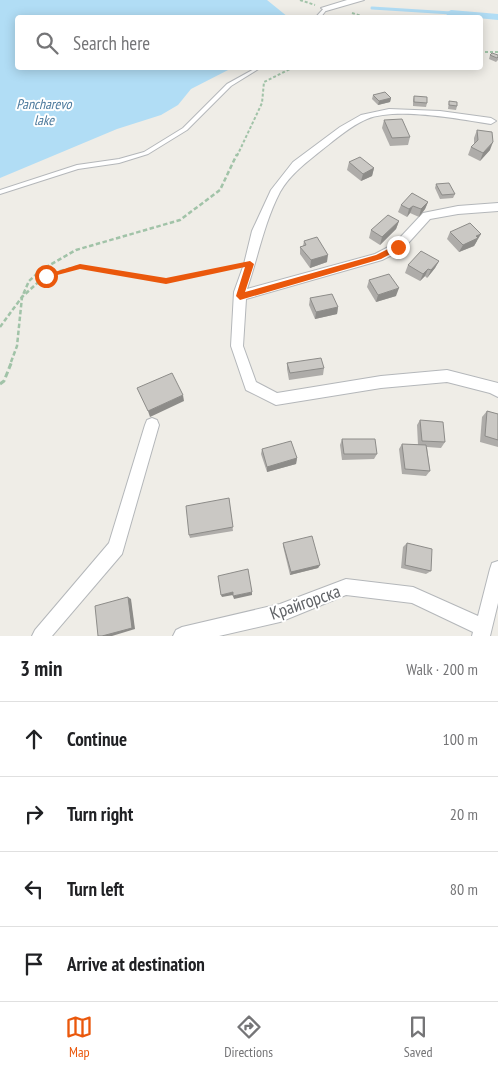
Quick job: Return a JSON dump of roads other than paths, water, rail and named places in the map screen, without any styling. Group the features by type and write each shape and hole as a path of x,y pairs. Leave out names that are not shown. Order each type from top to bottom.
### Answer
{"street":[{"path":"326,8 359,0"},
{"path":"492,121 440,114 389,112 364,117 343,129 297,164 276,190 258,231 240,296 237,346 252,386 276,399 381,382 447,376 494,388 498,391"},
{"path":"240,296 378,257 398,247 427,216 458,210 498,207"},
{"path":"41,636 116,548 152,425"},
{"path":"482,632 498,569"},
{"name":"Крайгорска","path":"182,636 280,613 346,587 413,595 482,632"}],"lane":[{"path":"320,15 326,8"},
{"path":"0,192 78,167 119,161 146,153 185,129 229,85 255,70"}],"water":[{"name":"Pancharevo lake","path":"0,0 267,0 286,15 15,15 15,70 228,70 191,89 178,105 161,115 117,129 0,178"}],"waterway":[{"path":"372,8 451,13"},
{"path":"451,13 474,15"},
{"path":"483,16 498,17"}]}
